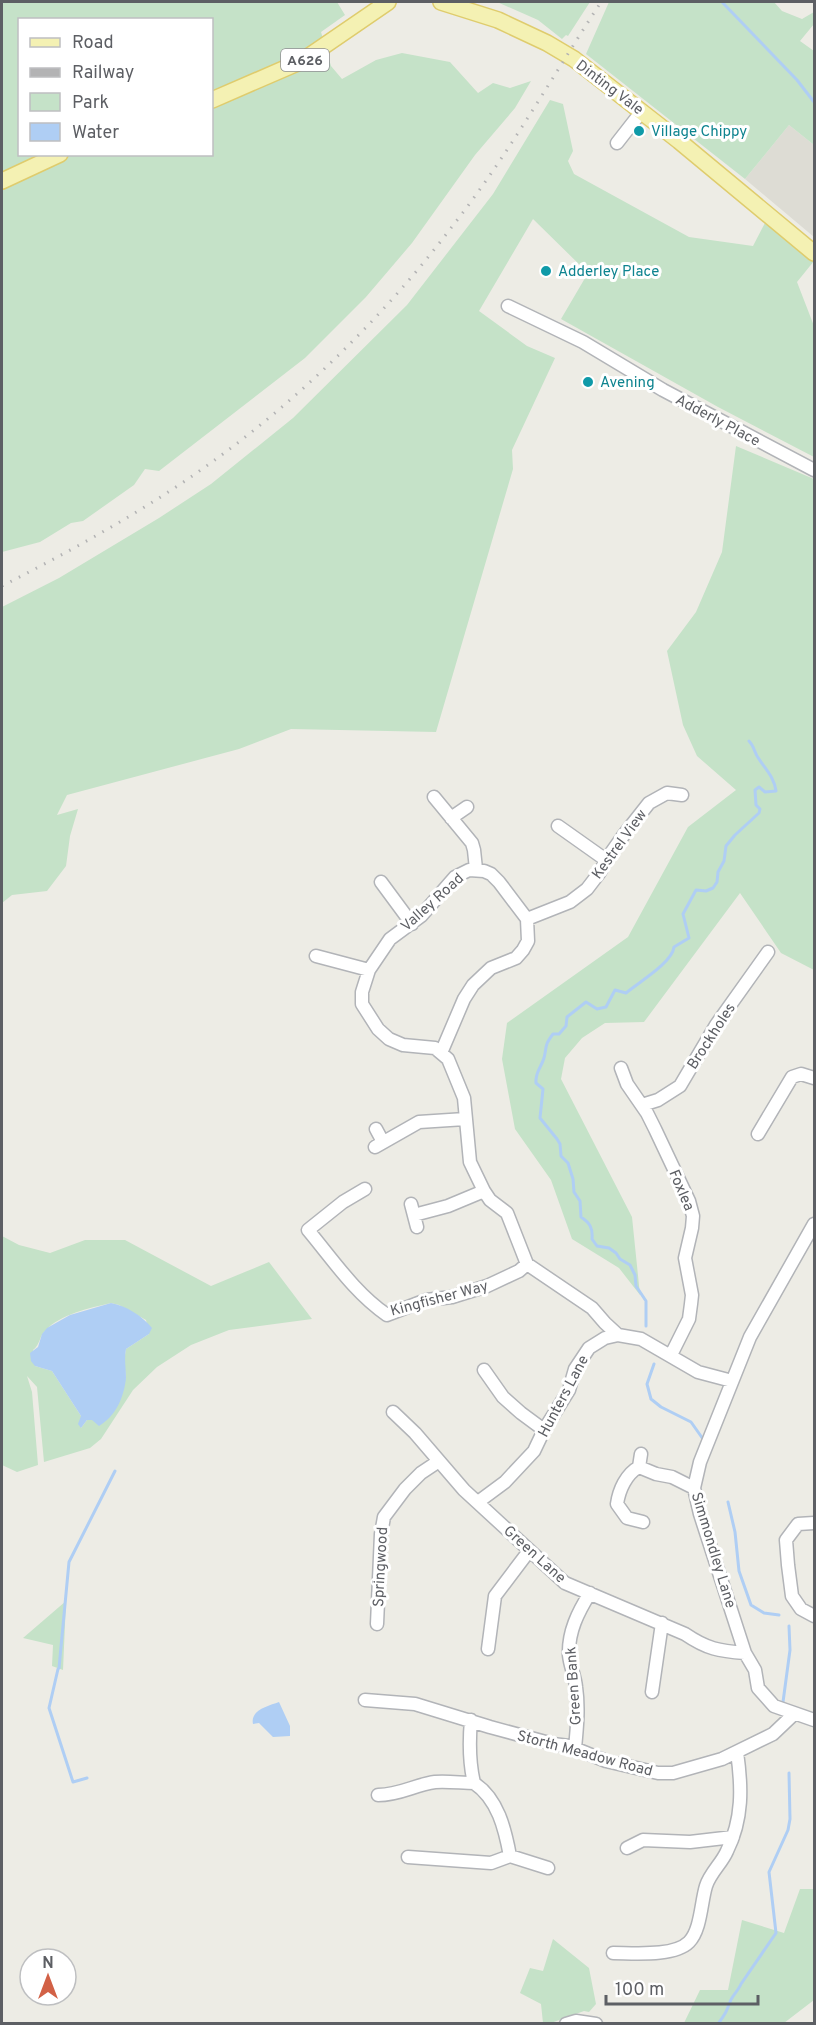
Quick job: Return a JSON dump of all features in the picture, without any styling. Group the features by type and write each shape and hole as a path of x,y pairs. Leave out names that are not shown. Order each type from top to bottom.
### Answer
{"main road":[{"name":"A626","path":"213,100 302,62 388,2"},
{"name":"Dinting Vale","path":"441,2 498,20 547,43 582,65 642,111 814,253"},
{"path":"2,181 56,156"}],"street":[{"path":"617,143 642,111"},
{"name":"Adderly Place","path":"508,306 560,331 663,390 814,470"},
{"name":"Kestrel View","path":"527,919 570,902 587,889 649,803 667,794 682,795"},
{"path":"434,797 471,843 476,869"},
{"path":"451,818 467,807"},
{"path":"558,826 606,860"},
{"name":"Valley Road","path":"441,1053 435,1048 403,1045 389,1039 378,1029 362,1004 362,992 369,970 390,939 412,924 455,877 469,870 476,869 491,874 527,919"},
{"path":"381,882 412,924"},
{"path":"527,919 528,941 523,950 516,958 491,968 473,984 464,999 441,1053 452,1064 464,1098 470,1162 490,1200 507,1213 527,1264 592,1308 618,1335 641,1339 698,1372 732,1381"},
{"name":"Brockholes","path":"642,1105 658,1100 680,1086 716,1025 768,952"},
{"path":"316,956 369,970"},
{"name":"Foxlea","path":"621,1068 627,1084 642,1105 689,1201 693,1216 685,1258 692,1294 689,1318 671,1355"},
{"path":"758,1134 792,1077 801,1074 814,1078"},
{"path":"376,1129 379,1144 419,1122 465,1119"},
{"name":"Kingfisher Way","path":"364,1189 343,1202 309,1230 354,1287 387,1315 426,1300 452,1297 487,1286 519,1271 527,1264"},
{"path":"414,1216 448,1206 484,1191"},
{"name":"Simmondley Lane","path":"814,1224 750,1337 700,1462 694,1488 700,1514 745,1653 755,1670 758,1688 774,1706 814,1720"},
{"name":"Hunters Lane","path":"478,1502 505,1482 534,1451 569,1390 575,1369 589,1348 605,1338 618,1335"},
{"path":"483,1370 503,1397 544,1430"},
{"name":"Green Lane","path":"393,1412 415,1433 464,1490 565,1583 662,1623 686,1634 702,1645 723,1651 745,1653"},
{"path":"639,1467 641,1454"},
{"name":"Springwood","path":"377,1624 381,1534 384,1517 405,1489 439,1461"},
{"path":"643,1522 627,1518 617,1504 622,1487 633,1470 639,1467 672,1477 694,1488"},
{"path":"814,1523 798,1524 786,1540 792,1596 801,1609 814,1616"},
{"path":"488,1649 495,1596 529,1551"},
{"name":"Green Bank","path":"575,1748 576,1686 569,1655 570,1634 580,1609 590,1593"},
{"path":"652,1692 662,1623"},
{"name":"Storth Meadow Road","path":"364,1700 415,1704 575,1748 606,1761 658,1773 673,1773 707,1765 737,1752 773,1734 794,1714"},
{"path":"471,1720 470,1768 474,1783"},
{"path":"613,1953 666,1952 690,1942 697,1925 706,1885 727,1852 741,1804 737,1752"},
{"path":"378,1795 394,1795 416,1786 437,1782 474,1783 486,1791 494,1804 505,1828 510,1856"},
{"path":"627,1848 643,1840 690,1842 732,1838"},
{"path":"408,1857 491,1863 510,1856 548,1868"},
{"path":"566,2024 591,2021 596,2024"}],"shaded area":[{"path":"789,125 814,145 814,237 745,179"}],"green space":[{"path":"2,2 337,2 345,15 321,32 331,66 342,79 376,60 402,53 450,62 478,93 493,83 510,88 531,81 515,108 475,155 412,243 366,297 305,358 159,471 145,469 134,485 83,521 71,523 40,542 2,552"},
{"path":"497,2 590,2 568,36 562,39 538,20"},
{"path":"609,2 774,2 782,11 802,19 814,12 814,24 800,41 814,51 814,145 789,125 745,179 586,54"},
{"path":"550,100 563,104 573,151 568,161 574,174 689,237 753,246 767,219 814,258 797,282 814,326 814,457 718,407 561,319 588,273 533,219 479,311 527,346 555,358 512,450 513,469 436,732 291,729 239,749 67,795 57,815 78,809 70,836 66,866 47,891 12,895 2,903 2,607 59,578 159,518 211,484 293,418 407,305 493,194"},
{"path":"736,446 814,479 814,970 781,953 740,893 644,1022 605,1023 582,1038 565,1058 561,1079 632,1217 640,1295 619,1268 572,1239 551,1180 515,1129 502,1059 507,1023 628,937 688,827 736,790 697,756 683,725 667,651 696,612 722,552"},
{"path":"2,1236 19,1245 50,1253 85,1240 125,1240 211,1286 269,1262 312,1319 229,1330 191,1345 157,1367 133,1390 101,1439 90,1448 44,1462 37,1387 27,1376 32,1392 38,1465 17,1472 2,1465","holes":["111,1303 146,1320 149,1334 126,1349 124,1361 126,1378 92,1420 87,1420 81,1428 81,1416 52,1371 35,1366 33,1350 45,1331 59,1320 94,1307"]},
{"path":"66,1601 63,1670 52,1666 53,1645 23,1638"},
{"path":"800,1889 814,1889 814,2000 784,2023 684,2023 700,1990 728,1990 742,1920 784,1933"},
{"path":"553,1939 589,1968 596,2004 589,2012 584,2011 551,2023 543,2023 541,2004 520,1993 530,1968 543,1971"}],"water":[{"path":"111,1303 134,1312 152,1328 149,1334 126,1349 125,1385 121,1399 110,1417 99,1426 92,1420 87,1420 81,1428 78,1424 81,1416 52,1371 35,1366 31,1361 30,1353 38,1347 42,1334 47,1328 70,1315"},
{"path":"279,1702 290,1726 290,1736 273,1737 259,1723 253,1724 254,1715 257,1712"}],"waterway":[{"path":"722,2 797,80 814,102"},
{"path":"646,1326 646,1301 636,1286 635,1275 630,1265 609,1248 597,1246 592,1239 590,1226 581,1217 580,1201 574,1192 568,1163 561,1156 557,1139 540,1118 543,1089 536,1083 536,1076 548,1041 553,1034 559,1034 566,1026 567,1017 586,1002 597,1009 606,1007 615,990 626,993 661,966 674,947 689,938 683,914 696,890 706,891 713,888 724,861 726,846 759,813 755,790 759,787 765,792 776,791 772,778 749,741"},
{"path":"654,1364 647,1384 651,1399 661,1407 691,1422 703,1439"},
{"path":"59,1668 69,1562 115,1471"},
{"path":"728,1502 735,1532 739,1571 751,1605 764,1613 779,1615"},
{"path":"783,1702 790,1650 789,1626"},
{"path":"58,1669 49,1708 73,1782 87,1778"},
{"path":"718,2024 732,1998 776,1933 769,1872 788,1830 790,1819 789,1773"}],"railway":[{"path":"2,586 109,528 187,480 278,410 340,354 398,293 472,201 601,2"}],"place":[{"name":"Village Chippy","path":"639,131"},
{"name":"Adderley Place","path":"546,271"},
{"name":"Avening","path":"588,382"}]}
